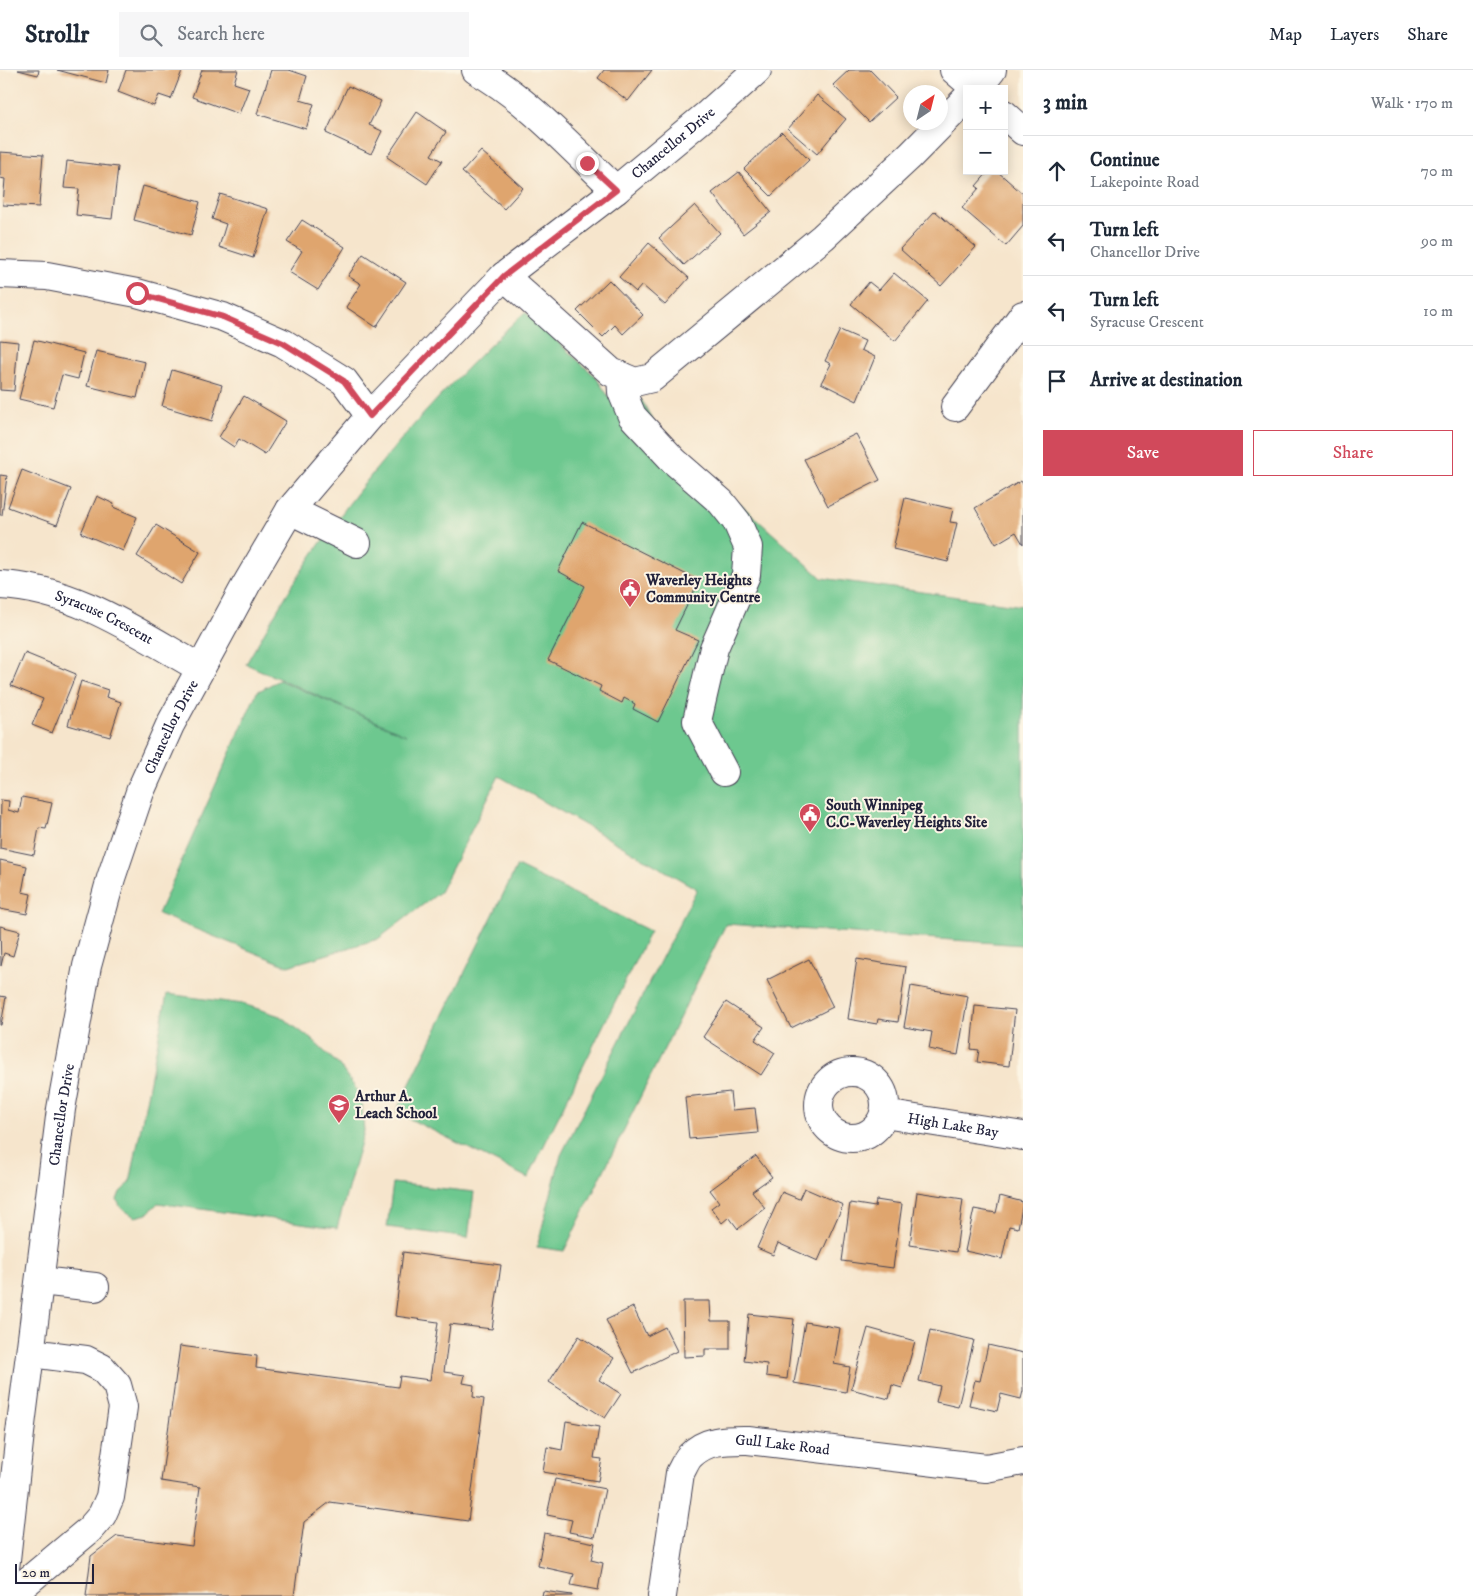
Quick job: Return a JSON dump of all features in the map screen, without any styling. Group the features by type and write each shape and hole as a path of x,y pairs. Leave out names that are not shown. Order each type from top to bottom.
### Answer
{"street":[{"path":"476,70 532,111 616,190"},
{"name":"Chancellor Drive","path":"2,1596 10,1431 31,1353 61,1109 87,966 111,878 140,792 170,725 246,585 290,510 370,416 504,276 616,190 709,113 757,70"},
{"path":"954,70 971,85"},
{"path":"979,85 992,70"},
{"path":"504,276 611,372 635,382 652,378 823,237 910,156 963,102"},
{"path":"1008,118 1023,131"},
{"path":"0,274 47,276 137,293 223,317 283,343 344,381 370,416"},
{"path":"955,407 1023,315"},
{"path":"621,376 622,392 632,416 674,461 721,502 736,522 748,547 746,575 714,648 696,720 724,772"},
{"path":"290,510 357,544"},
{"name":"Syracuse Crescent","path":"0,585 62,596 102,613 200,668"},
{"name":"High Lake Bay","path":"884,1114 1023,1136"},
{"path":"40,1281 95,1287"},
{"path":"10,1596 89,1530 102,1515 110,1497 123,1407 117,1385 102,1368 86,1360 31,1353"},
{"name":"Gull Lake Road","path":"662,1596 680,1474 690,1456 705,1444 724,1440 748,1440 986,1468 1023,1461"}],"green space":[{"name":"South Winnipeg C.C-Waverley Heights Site","path":"525,312 595,376 611,400 641,399 658,430 822,578 1023,606 1023,945 726,924 564,1251 537,1247 561,1155 697,889 499,776 440,892 378,939 288,966 158,914 257,692 279,680 406,735 246,664 306,565 362,487 440,396"},
{"path":"517,866 650,931 528,1178 396,1112"},
{"path":"167,994 243,1004 280,1016 311,1039 339,1065 361,1096 364,1131 337,1228 158,1203 147,1214 135,1217 121,1208 117,1200 120,1192 130,1183"},
{"path":"393,1183 474,1192 468,1238 387,1227"}],"building":[{"path":"18,70 39,70 38,75"},
{"path":"57,70 109,70 106,83"},
{"path":"126,70 182,71 171,99 159,95 154,106 118,92"},
{"path":"202,70 238,70 234,83 249,88 239,114 192,97"},
{"path":"271,70 289,70 307,76 300,100 314,104 306,129 257,114"},
{"path":"604,70 652,70 628,101 598,78"},
{"path":"849,70 870,70 896,97 869,122 833,85"},
{"path":"348,86 381,101 369,125 382,131 371,154 326,133"},
{"path":"817,95 846,119 817,154 788,129"},
{"path":"417,112 446,132 431,155 442,161 427,184 387,157"},
{"path":"782,132 809,160 771,196 744,169"},
{"path":"481,151 523,188 504,209 462,172"},
{"path":"0,152 43,155 39,207 3,205 5,179 0,178"},
{"path":"67,161 118,167 112,219 76,215 79,189 64,188"},
{"path":"739,172 771,212 743,234 712,193"},
{"path":"986,175 1002,175 1023,194 1023,226 1006,246 962,208 979,188 976,186"},
{"path":"143,186 200,202 191,235 134,220"},
{"path":"220,194 268,209 253,258 219,247 226,224 212,219"},
{"path":"695,205 720,233 684,265 659,238"},
{"path":"935,211 976,247 941,286 900,249"},
{"path":"302,220 345,247 318,290 289,272 302,251 287,242"},
{"path":"649,243 689,278 665,305 642,285 636,292 619,277"},
{"path":"363,254 406,282 376,327 346,307 361,284 348,276"},
{"path":"894,273 928,301 895,341 851,304 869,282 879,290"},
{"path":"609,280 643,315 623,334 615,325 603,337 577,311"},
{"path":"840,330 865,341 861,350 875,357 857,401 821,383 831,364 825,361"},
{"path":"0,340 18,342 14,391 0,390"},
{"path":"34,340 84,353 78,379 62,375 53,407 19,399"},
{"path":"96,351 145,362 137,398 87,386"},
{"path":"172,370 222,385 212,421 162,406"},
{"path":"244,396 286,421 265,455 239,439 234,447 219,437"},
{"path":"856,434 880,480 828,506 804,459"},
{"path":"22,470 71,489 57,525 8,507"},
{"path":"0,475 7,476 2,515 0,515"},
{"path":"1021,481 1023,484 1023,544 1016,532 996,544 975,508"},
{"path":"97,496 114,504 113,507 137,517 123,551 81,533"},
{"path":"905,498 953,509 950,522 957,523 948,562 893,549"},
{"name":"Waverley Heights Community Centre","path":"582,522 699,581 675,630 698,640 658,722 633,709 635,704 624,698 622,703 599,691 601,686 548,660 585,586 558,571"},
{"path":"156,525 200,552 181,584 137,556"},
{"path":"25,653 76,674 52,733 32,725 43,699 11,686"},
{"path":"81,681 108,690 106,697 121,702 110,737 68,725"},
{"path":"22,797 52,803 46,829 39,828 34,855 0,848 1,800 9,801 8,810 19,813"},
{"path":"0,860 27,866 22,892 31,894 27,914 0,909"},
{"path":"0,926 20,931 13,956 4,953 1,966"},
{"path":"809,959 833,1007 791,1028 767,980"},
{"path":"857,959 906,967 898,1022 878,1019 877,1024 848,1019"},
{"path":"911,986 968,996 958,1055 929,1049 932,1032 904,1027"},
{"path":"0,996 6,997 1,1025 0,1025"},
{"path":"726,1002 764,1027 755,1040 775,1053 761,1075 703,1037"},
{"path":"975,1006 1015,1010 1009,1066 977,1062 979,1050 971,1049"},
{"path":"730,1092 732,1110 755,1108 758,1133 689,1139 685,1097"},
{"path":"756,1156 772,1177 752,1191 765,1208 738,1229 729,1217 722,1223 711,1208 719,1202 710,1190"},
{"path":"804,1188 843,1205 818,1261 778,1243 773,1255 757,1248 782,1192 799,1199"},
{"path":"917,1192 963,1199 956,1252 910,1245"},
{"path":"1000,1196 1023,1202 1018,1228 1009,1226 1002,1259 965,1251 974,1209 996,1213"},
{"path":"876,1200 902,1204 893,1268 842,1261 850,1203 875,1207"},
{"path":"403,1252 501,1265 492,1329 450,1324 444,1372 465,1375 463,1383 474,1385 473,1397 484,1399 468,1521 330,1502 304,1522 294,1596 86,1596 91,1556 117,1536 192,1546 200,1487 161,1481 180,1346 257,1356 256,1368 398,1387 400,1376 430,1380 438,1322 395,1316"},
{"path":"683,1301 710,1301 711,1321 730,1321 730,1349 705,1349 705,1356 684,1357"},
{"path":"633,1307 647,1336 665,1327 677,1351 633,1373 606,1320"},
{"path":"749,1314 794,1319 787,1379 766,1376 767,1364 744,1361"},
{"path":"805,1322 840,1328 834,1364 850,1367 846,1392 794,1383"},
{"path":"868,1328 915,1341 902,1388 892,1385 889,1399 851,1389"},
{"path":"930,1330 974,1340 958,1407 936,1402 940,1386 919,1381"},
{"path":"579,1336 614,1358 599,1380 621,1394 605,1418 549,1382"},
{"path":"988,1345 1023,1353 1023,1391 1021,1399 1001,1394 997,1411 969,1405 975,1380 980,1381"},
{"path":"566,1421 599,1427 594,1458 602,1459 598,1481 543,1472 547,1447 562,1450"},
{"path":"555,1479 605,1489 595,1537 569,1532 572,1520 547,1515"},
{"path":"544,1533 595,1543 591,1560 603,1563 598,1590 571,1585 574,1574 538,1566"},
{"path":"543,1591 572,1595 572,1596 542,1596"}],"place":[{"name":"Waverley Heights Community Centre","path":"630,608"},
{"name":"South Winnipeg C.C-Waverley Heights Site","path":"810,833"},
{"name":"Arthur A. Leach School","path":"339,1124"}],"route":[{"path":"137,293 223,317 283,343 344,381 370,416 504,276 616,190 587,163"}]}
